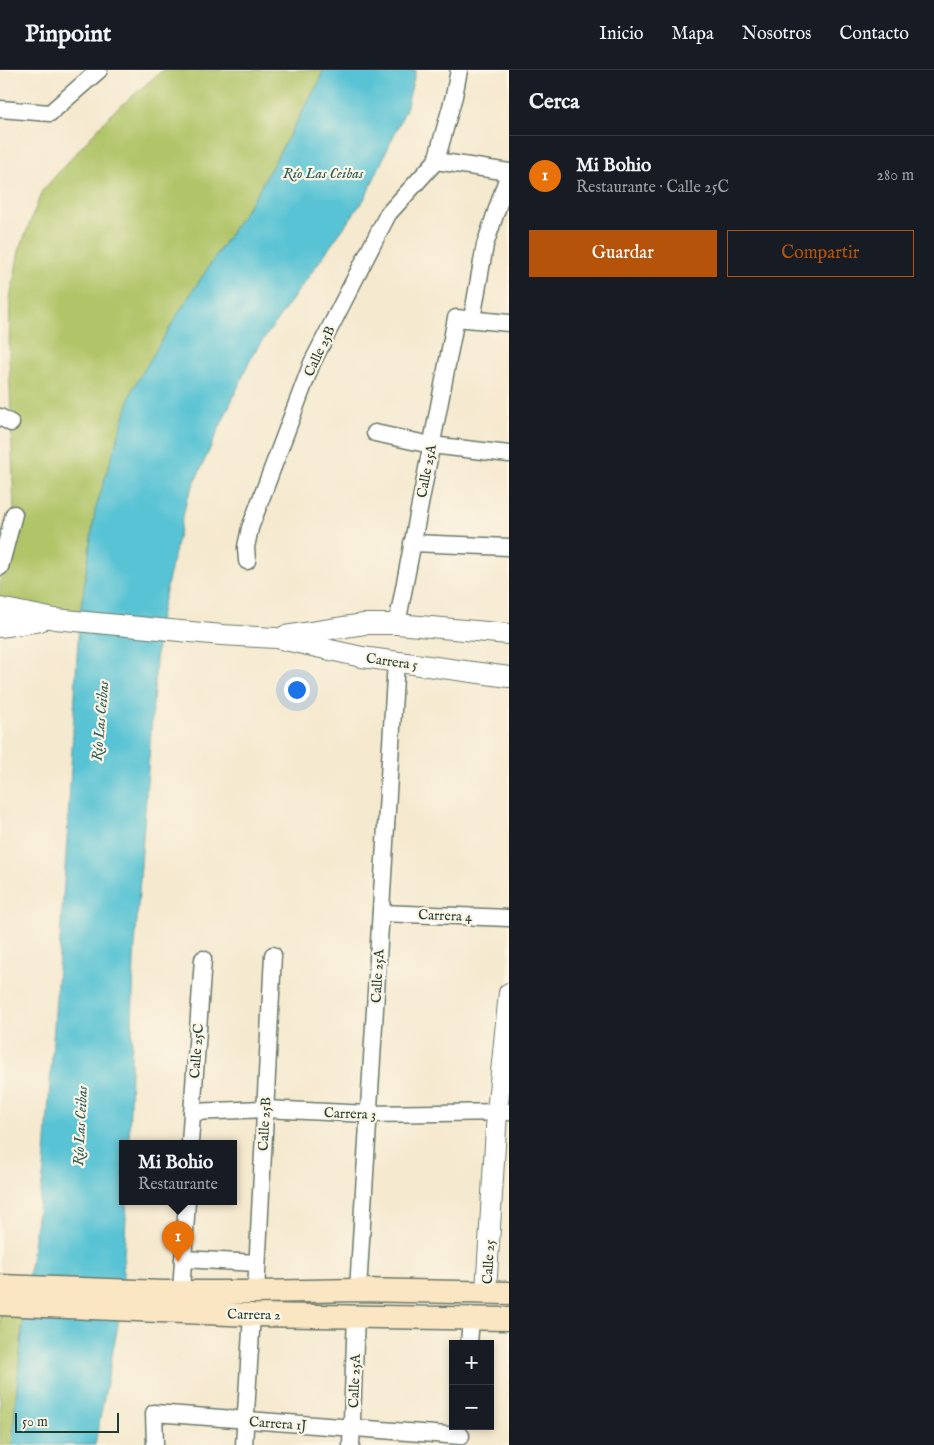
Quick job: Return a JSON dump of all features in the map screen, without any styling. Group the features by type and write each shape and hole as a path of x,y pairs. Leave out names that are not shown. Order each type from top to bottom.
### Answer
{"main road":[{"name":"Carrera 2","path":"0,1286 169,1298 252,1315 509,1319"},
{"name":"Carrera 2","path":"0,1304 169,1298 256,1292 358,1290 509,1292"}],"street":[{"path":"0,109 50,113 99,70"},
{"path":"460,70 436,161 509,172 485,246 472,319 509,323"},
{"name":"Calle 25B","path":"247,561 246,548 250,528 312,363 388,214 436,161"},
{"name":"Calle 25A","path":"397,624 456,318 472,319"},
{"path":"375,433 431,445 509,454"},
{"path":"0,567 14,514"},
{"path":"412,543 509,547"},
{"name":"Carrera 5","path":"0,608 55,619 222,635 276,638 362,657 509,677"},
{"name":"Carrera 5","path":"0,627 55,619"},
{"path":"362,657 354,650 351,640 355,630 364,624"},
{"name":"Carrera 5","path":"276,638 364,624 397,624 509,634"},
{"name":"Calle 25A","path":"358,1290 396,661"},
{"name":"Carrera 4","path":"381,912 509,918"},
{"name":"Calle 25B","path":"256,1292 273,955"},
{"name":"Calle 25C","path":"190,1140 203,959"},
{"name":"Calle 25","path":"486,1292 503,1112 509,993"},
{"name":"Carrera 3","path":"192,1112 265,1109 368,1114 503,1112"},
{"path":"169,1298 183,1259 187,1205"},
{"path":"183,1259 257,1263"},
{"path":"244,1445 252,1315"},
{"name":"Calle 25A","path":"351,1445 356,1316"},
{"path":"469,1340 471,1318"},
{"name":"Carrera 1J","path":"155,1445 154,1413 461,1436"}],"green space":[{"path":"163,70 323,70 319,82 257,193 181,309 79,621 0,608 0,567 14,514 9,356 10,299 19,251 42,191 113,112"},
{"path":"0,1307 24,1308 12,1445 0,1445"}],"water":[{"name":"Río Las Ceibas","path":"323,70 416,70 406,109 365,198 253,354 187,499 159,621 134,960 129,1140 119,1140 119,1205 127,1205 121,1309 95,1445 12,1445 24,1308 44,1170 67,840 79,621 95,511 133,388 181,309 257,193 319,82"}],"place":[{"name":"Mi Bohio","path":"178,1262"}]}
